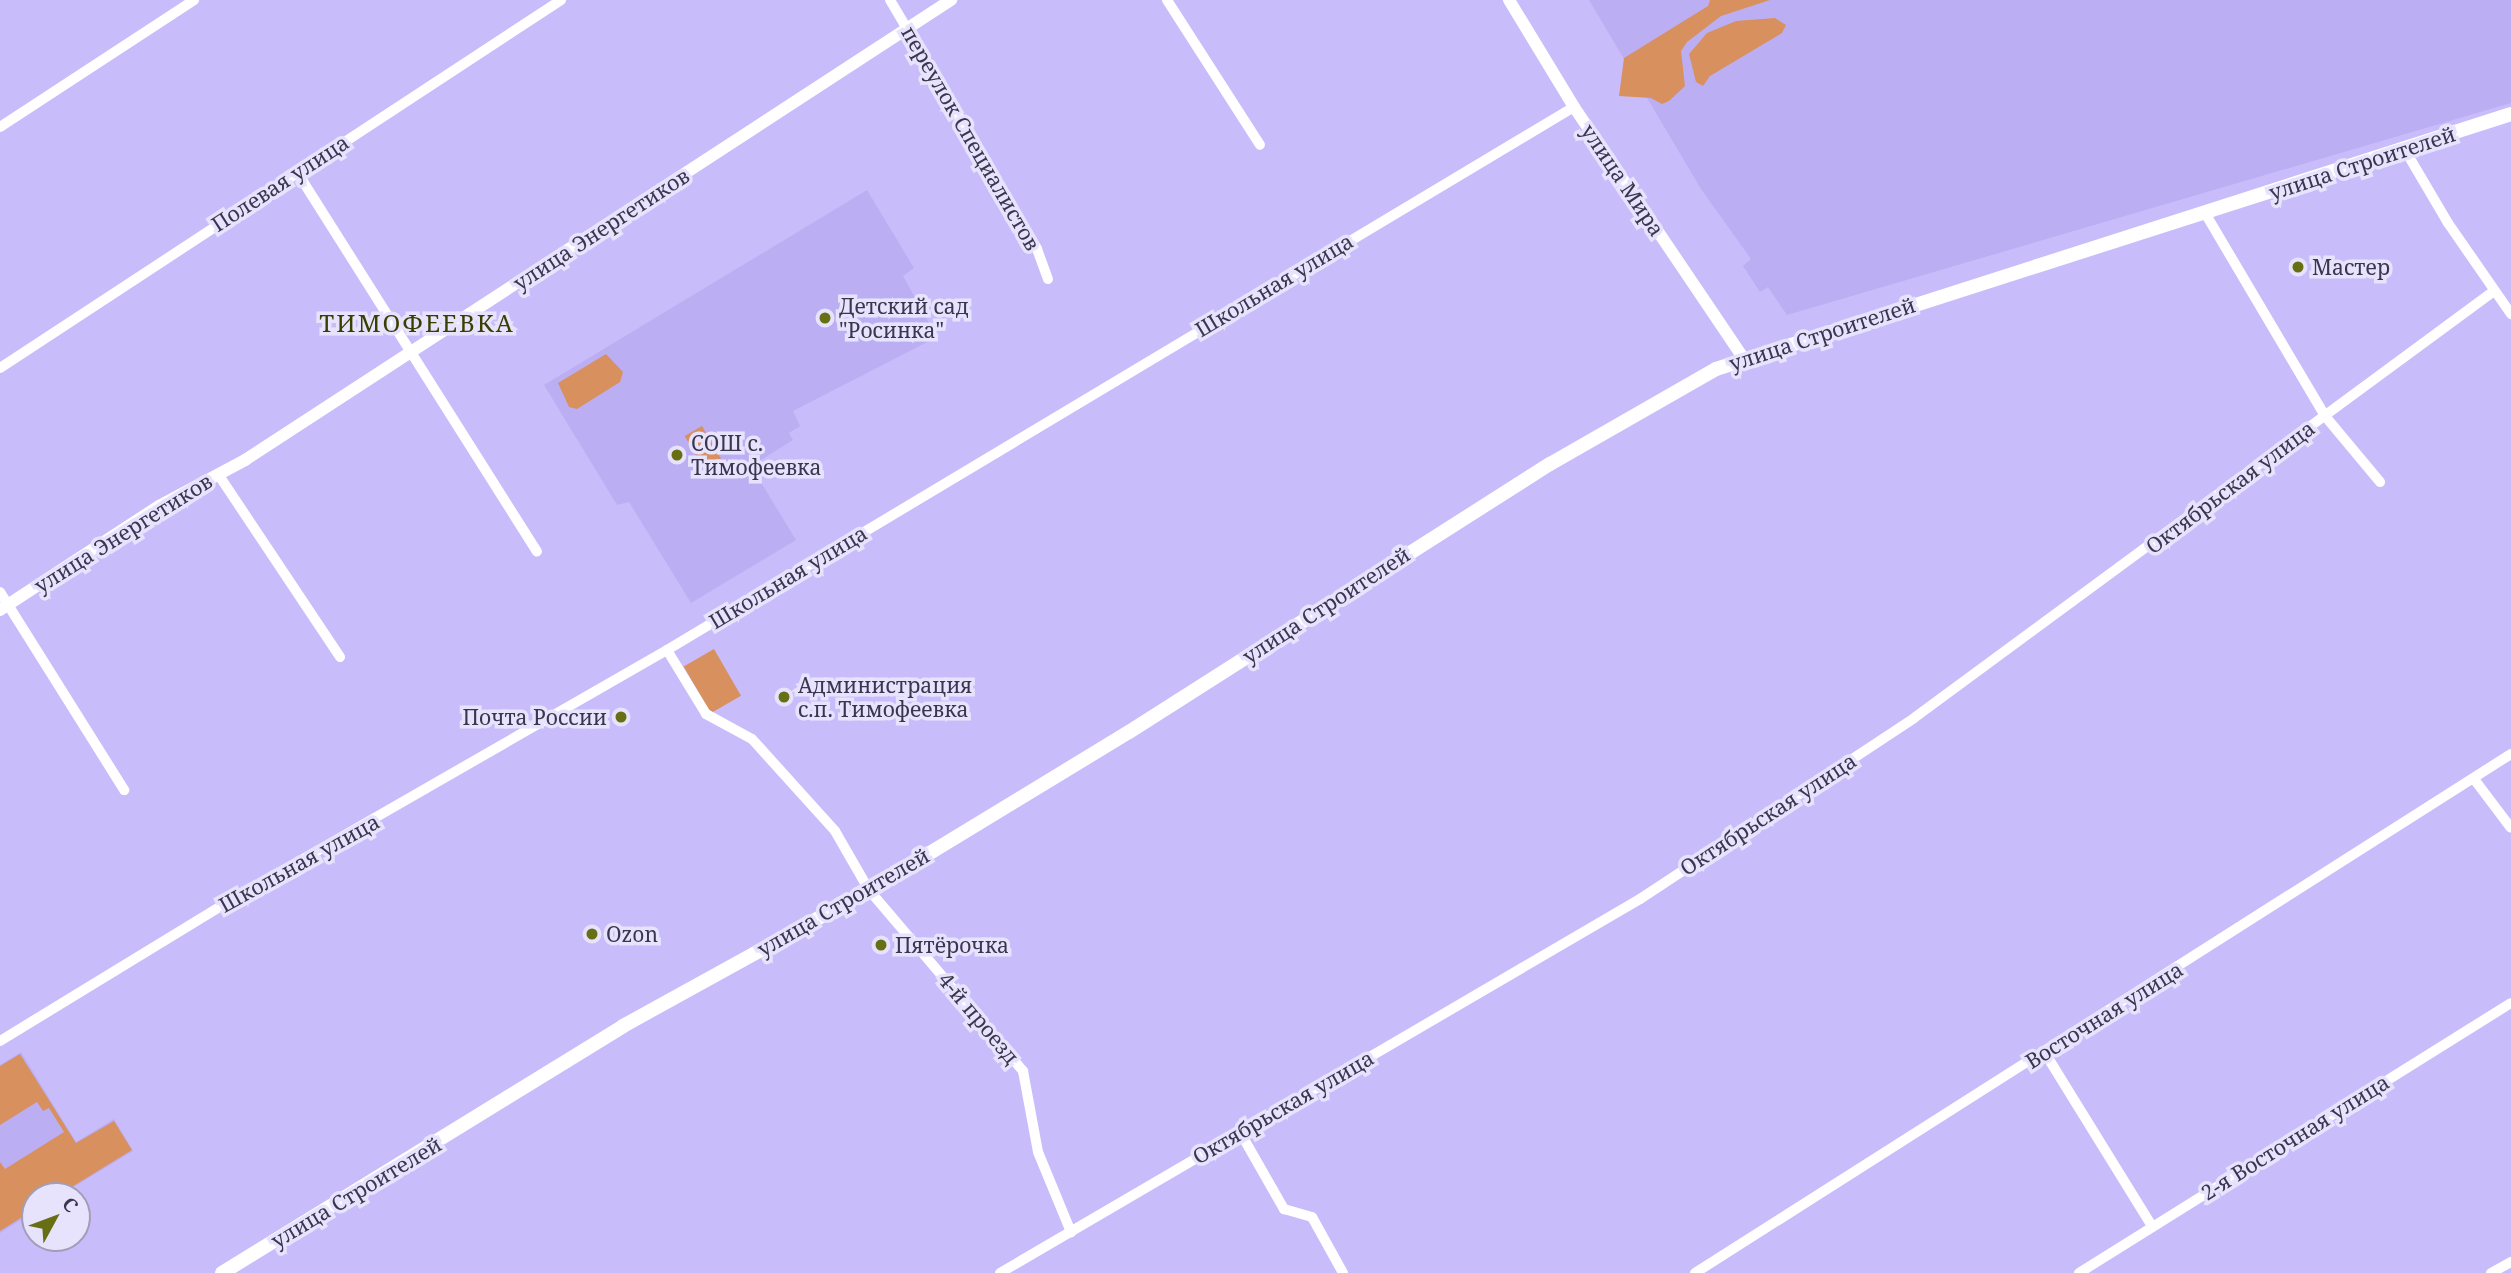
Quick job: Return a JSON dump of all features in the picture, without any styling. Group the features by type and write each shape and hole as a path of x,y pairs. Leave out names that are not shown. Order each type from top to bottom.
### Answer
{"main road":[{"name":"улица Строителей","path":"222,1273 623,1026 869,890 1129,732 1550,464 1742,358 2405,150 2511,114"}],"street":[{"path":"0,127 194,0"},
{"name":"Полевая улица","path":"0,368 561,0"},
{"name":"переулок Специалистов","path":"890,0 1037,249 1048,279"},
{"name":"улица Энергетиков","path":"4,607 159,506 218,474 411,352 951,0"},
{"path":"1167,0 1260,145"},
{"name":"улица Мира","path":"1509,0 1574,107 1742,358"},
{"name":"Школьная улица","path":"0,1041 223,905 418,797 667,650 1574,107"},
{"path":"2405,150 2511,314"},
{"path":"297,172 537,552"},
{"path":"2206,213 2325,416 2380,482"},
{"name":"Октябрьская улица","path":"999,1273 1640,899 1925,710 2494,291"},
{"path":"218,474 340,657"},
{"path":"0,592 4,607 124,790"},
{"name":"4-й проезд","path":"667,650 706,714 752,739 835,831 869,890 1023,1072 1038,1152 1071,1232"},
{"name":"Восточная улица","path":"1695,1273 2045,1053 2511,754"},
{"path":"2474,779 2511,828"},
{"name":"2-я Восточная улица","path":"2079,1273 2511,1003"},
{"path":"2045,1053 2152,1226"},
{"path":"1240,1132 1284,1209 1312,1217 1343,1273"},
{"path":"2491,1273 2511,1262"}],"shaded area":[{"path":"1589,0 2511,0 2511,103 1787,315 1768,287 1760,292 1743,266 1751,259 1701,189"},
{"path":"1710,0 1770,0 1721,16 1687,42 1681,51 1685,86 1669,101 1662,104 1651,98 1619,96 1624,58 1708,6"},
{"path":"1775,18 1786,25 1782,33 1710,76 1703,86 1696,82 1689,54 1707,33 1736,21"},
{"name":"СОШ с. Тимофеевка","path":"867,190 914,268 903,276 937,337 793,411 800,426 789,433 793,440 751,466 796,540 691,603 629,502 617,505 544,385"},
{"path":"606,354 623,372 620,382 577,409 569,407 558,383"},
{"path":"702,426 722,460 704,470 685,436"},
{"path":"714,649 741,696 711,713 684,666"},
{"path":"21,1052 76,1142 114,1119 133,1151 82,1182 21,1182 21,1220 0,1233 0,1065"},
{"path":"20,1054 76,1143 114,1121 132,1150 80,1182 21,1182 21,1218 0,1231 0,1162 5,1169 64,1132 49,1108 43,1111 37,1102 0,1125 0,1066"}],"place":[{"name":"Мастер","path":"2298,267"},
{"name":"Детский сад \"Росинка\"","path":"825,318"},
{"name":"СОШ с. Тимофеевка","path":"677,455"},
{"name":"Администрация с.п. Тимофеевка","path":"784,697"},
{"name":"Почта России","path":"621,717"},
{"name":"Ozon","path":"592,934"},
{"name":"Пятёрочка","path":"881,945"}],"district":[{"name":"ТИМОФЕЕВКА","path":"417,323"}]}
